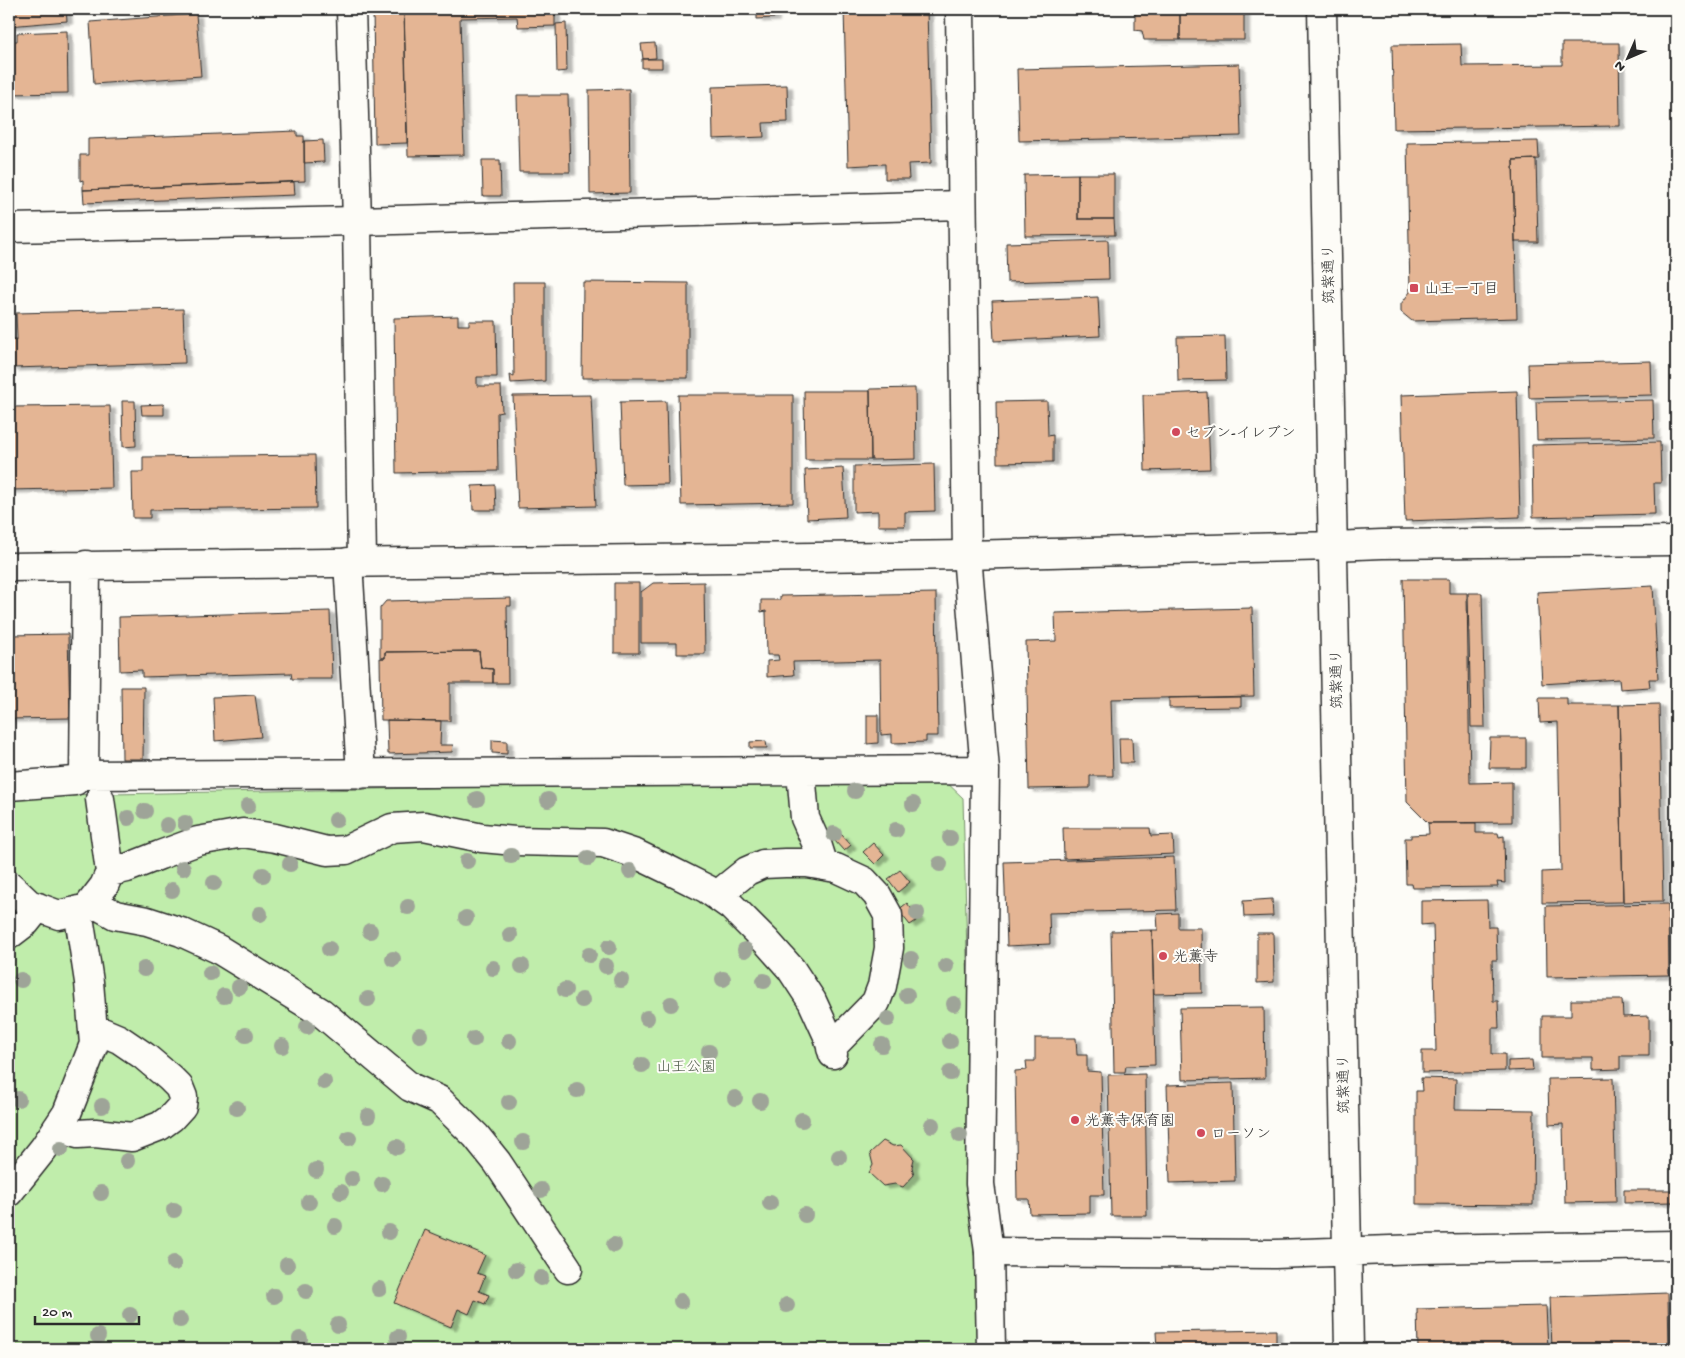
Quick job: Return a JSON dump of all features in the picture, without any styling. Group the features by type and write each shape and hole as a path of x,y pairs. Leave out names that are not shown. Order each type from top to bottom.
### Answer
{"street":[{"path":"351,9 358,221 355,562 361,774"},
{"path":"960,9 967,555 985,770 980,1184 989,1252 990,1349"},
{"name":"筑紫通り","path":"1322,9 1349,1349"},
{"path":"9,228 962,205"},
{"path":"9,567 86,564 967,555 1382,544 1676,541"},
{"path":"79,778 86,564"},
{"path":"9,786 79,778 361,774 985,770"},
{"path":"802,784 805,818 824,866"},
{"path":"9,885 29,904 59,915 85,906 104,886 110,872 100,799"},
{"path":"110,872 128,868 160,854 198,842 243,834 275,838 327,851 346,850 392,828 424,826 482,838 515,841 603,843 636,854 707,889 718,897 731,906 791,969 812,1002 828,1036 832,1051 876,1002 882,986 890,948 888,916 877,895 864,881 852,874 836,868 800,863 762,864 747,871 718,897"},
{"path":"9,1192 44,1148 67,1113 94,1044 88,982 85,906"},
{"path":"85,906 115,915 146,920 181,932 218,949 322,1013 410,1088 439,1100 476,1136 497,1162 568,1269"},
{"path":"9,935 26,922 38,907"},
{"path":"57,1128 78,1134 95,1133 132,1137 160,1126 182,1106 183,1096 179,1087 170,1078 144,1056 119,1039 93,1028"},
{"path":"989,1252 1275,1254 1676,1245"}],"green space":[{"name":"山王公園","path":"942,778 963,798 977,1349 9,1349 9,796"}],"building":[{"path":"9,9 66,9 67,21 9,26"},
{"path":"373,9 404,9 407,143 375,144"},
{"path":"404,9 555,9 555,26 518,27 517,17 460,18 464,155 408,156"},
{"path":"757,9 773,9 774,18 757,19"},
{"path":"844,9 927,9 931,163 908,164 909,179 885,179 885,164 848,166"},
{"path":"1135,9 1180,9 1180,40 1144,40 1142,31 1135,30"},
{"path":"1180,9 1244,9 1244,40 1180,40"},
{"path":"196,14 201,76 94,84 90,22"},
{"path":"566,23 567,71 557,72 556,24"},
{"path":"67,31 68,93 9,94 9,41 17,41 17,33"},
{"path":"655,43 656,58 643,59 641,44"},
{"path":"1562,43 1619,43 1620,126 1394,129 1392,45 1461,44 1462,66 1562,65"},
{"path":"642,59 662,59 662,68 642,68"},
{"path":"1239,64 1241,136 1019,141 1017,69"},
{"path":"787,85 788,122 763,123 764,137 713,139 712,87"},
{"path":"629,89 630,193 590,194 589,90"},
{"path":"517,95 568,95 570,172 519,172"},
{"path":"297,131 297,136 304,136 305,181 83,190 83,180 80,181 80,155 88,155 88,139"},
{"path":"323,140 324,162 304,163 304,141"},
{"path":"1538,141 1539,159 1513,160 1517,318 1412,321 1401,312 1401,304 1410,292 1407,143"},
{"path":"1536,159 1538,242 1515,242 1513,160"},
{"path":"482,160 500,160 501,196 483,196"},
{"path":"1078,174 1114,174 1114,219 1078,219"},
{"path":"1078,174 1078,219 1114,219 1115,235 1025,236 1024,175"},
{"path":"294,182 295,195 84,203 83,190"},
{"path":"1108,240 1109,279 1007,282 1006,243"},
{"path":"513,282 545,282 545,381 511,383 510,375 514,377"},
{"path":"583,282 688,283 688,378 582,378"},
{"path":"1098,297 1100,336 994,341 992,301"},
{"path":"183,309 185,363 12,368 11,339 17,339 16,313"},
{"path":"458,316 458,325 469,325 469,321 496,321 497,377 477,377 477,386 501,386 502,412 497,413 498,471 396,473 394,318"},
{"path":"1225,336 1226,380 1178,381 1177,337"},
{"path":"1651,361 1652,395 1529,398 1528,364"},
{"path":"915,388 916,459 871,460 870,389"},
{"path":"804,391 870,391 871,460 805,460"},
{"path":"1517,391 1520,517 1405,521 1401,395"},
{"name":"セブン-イレブン","path":"1207,392 1210,469 1145,471 1143,395"},
{"path":"591,395 596,506 518,508 513,396"},
{"path":"678,395 793,395 793,503 681,505"},
{"path":"1653,400 1654,438 1537,440 1536,402"},
{"path":"122,401 135,401 136,446 123,447"},
{"path":"666,401 668,484 623,485 620,402"},
{"path":"1047,401 1048,436 1053,435 1053,462 997,463 996,402"},
{"path":"164,404 164,415 142,415 141,405"},
{"path":"110,406 112,488 9,490 9,407"},
{"path":"1660,442 1661,483 1654,483 1655,514 1533,517 1532,445"},
{"path":"315,455 316,508 150,510 150,518 133,518 132,472 143,472 143,457"},
{"path":"934,464 935,511 905,512 905,526 878,526 878,511 854,512 854,466"},
{"path":"843,468 846,517 807,519 805,470"},
{"path":"495,485 496,510 473,510 472,486"},
{"path":"1403,579 1449,579 1449,593 1467,593 1470,783 1512,782 1512,822 1428,823 1407,802"},
{"path":"704,582 705,654 677,654 677,643 641,643 641,592 653,583"},
{"path":"614,583 639,583 639,653 614,653"},
{"path":"1653,586 1658,679 1649,679 1650,687 1620,689 1619,679 1542,684 1537,592"},
{"path":"936,593 938,736 926,736 926,742 892,743 892,734 881,735 880,660 793,662 794,675 767,677 767,661 779,660 778,655 767,655 766,611 761,612 761,600 780,600 780,596"},
{"path":"1468,593 1482,593 1485,727 1471,727"},
{"path":"511,598 511,606 507,606 508,683 493,683 493,669 481,668 479,651 385,652 385,658 380,658 380,608 386,601"},
{"path":"1252,608 1254,696 1111,699 1113,776 1090,776 1090,788 1029,789 1026,642 1056,641 1055,613"},
{"path":"330,611 332,679 292,679 291,673 142,677 142,670 120,671 119,617"},
{"path":"68,634 70,718 9,719 9,635"},
{"path":"479,651 481,668 493,669 493,683 450,683 450,721 381,720 380,658 385,658 385,652"},
{"path":"121,687 144,687 143,759 122,759"},
{"path":"255,695 261,737 215,741 213,697"},
{"path":"1241,697 1241,707 1169,708 1169,698"},
{"path":"1539,698 1567,698 1567,705 1619,705 1623,902 1542,903 1542,872 1561,871 1558,722 1540,723"},
{"path":"1659,704 1663,901 1623,902 1619,705"},
{"path":"867,715 878,715 878,743 867,744"},
{"path":"387,720 441,721 440,745 453,745 452,752 388,754"},
{"path":"1119,738 1132,738 1133,763 1120,763"},
{"path":"1490,738 1526,738 1526,768 1489,768"},
{"path":"492,740 507,741 507,754 492,753"},
{"path":"766,741 767,748 750,748 750,742"},
{"path":"1428,823 1476,823 1476,833 1498,833 1499,837 1504,836 1505,883 1497,882 1498,887 1413,888 1412,884 1406,884 1405,838 1411,838 1411,835 1429,834"},
{"path":"1063,828 1150,828 1151,836 1173,835 1174,854 1064,859"},
{"path":"841,834 851,845 844,851 834,840"},
{"path":"873,843 884,855 875,864 863,852"},
{"path":"1174,857 1176,910 1049,913 1050,944 1007,946 1004,862"},
{"path":"900,870 910,882 898,892 888,879"},
{"path":"1272,899 1273,916 1244,917 1243,901"},
{"path":"1487,900 1488,927 1496,927 1497,960 1492,960 1493,1001 1498,1001 1499,1028 1492,1028 1492,1054 1505,1054 1505,1071 1422,1073 1422,1051 1436,1051 1433,924 1421,925 1421,901"},
{"path":"907,903 919,919 910,925 898,910"},
{"path":"1668,904 1669,975 1547,977 1546,906"},
{"path":"1178,913 1178,928 1201,928 1202,993 1154,994 1152,930 1158,930 1157,914"},
{"path":"1152,930 1155,1065 1126,1066 1125,1072 1114,1072 1111,931"},
{"path":"1257,933 1273,933 1274,982 1257,983"},
{"path":"1571,1000 1622,1000 1623,1017 1649,1016 1649,1056 1620,1056 1620,1069 1593,1070 1593,1058 1542,1058 1542,1016 1571,1016"},
{"path":"1264,1007 1265,1078 1182,1080 1180,1008"},
{"path":"1035,1038 1076,1038 1077,1055 1087,1055 1087,1071 1101,1072 1104,1195 1090,1195 1090,1213 1030,1214 1029,1199 1017,1199 1015,1071 1027,1070 1026,1061 1035,1061"},
{"path":"1532,1060 1533,1070 1508,1071 1508,1061"},
{"path":"1145,1074 1147,1216 1111,1216 1108,1075"},
{"path":"1421,1078 1456,1079 1455,1109 1534,1110 1533,1205 1416,1204 1416,1091 1422,1091"},
{"path":"1613,1078 1616,1202 1565,1203 1563,1124 1549,1125 1548,1079"},
{"name":"ローソン","path":"1233,1083 1235,1181 1170,1183 1167,1085"},
{"path":"883,1141 893,1146 901,1145 914,1159 912,1167 914,1175 903,1187 895,1184 883,1186 869,1173 873,1165 870,1153"},
{"path":"1624,1190 1674,1190 1674,1202 1624,1203"},
{"path":"425,1230 485,1255 477,1273 485,1276 479,1291 489,1295 485,1304 475,1300 469,1314 458,1309 451,1327 394,1303"},
{"path":"1668,1293 1669,1349 1552,1349 1550,1297"},
{"path":"1546,1306 1548,1349 1418,1349 1417,1309"},
{"path":"1276,1330 1276,1349 1157,1349 1156,1332"}],"place":[{"name":"山王一丁目","path":"1414,288"},
{"name":"セブン-イレブン","path":"1176,432"},
{"name":"光薫寺","path":"1163,956"},
{"name":"光薫寺保育園","path":"1075,1120"},
{"name":"ローソン","path":"1201,1133"}]}
